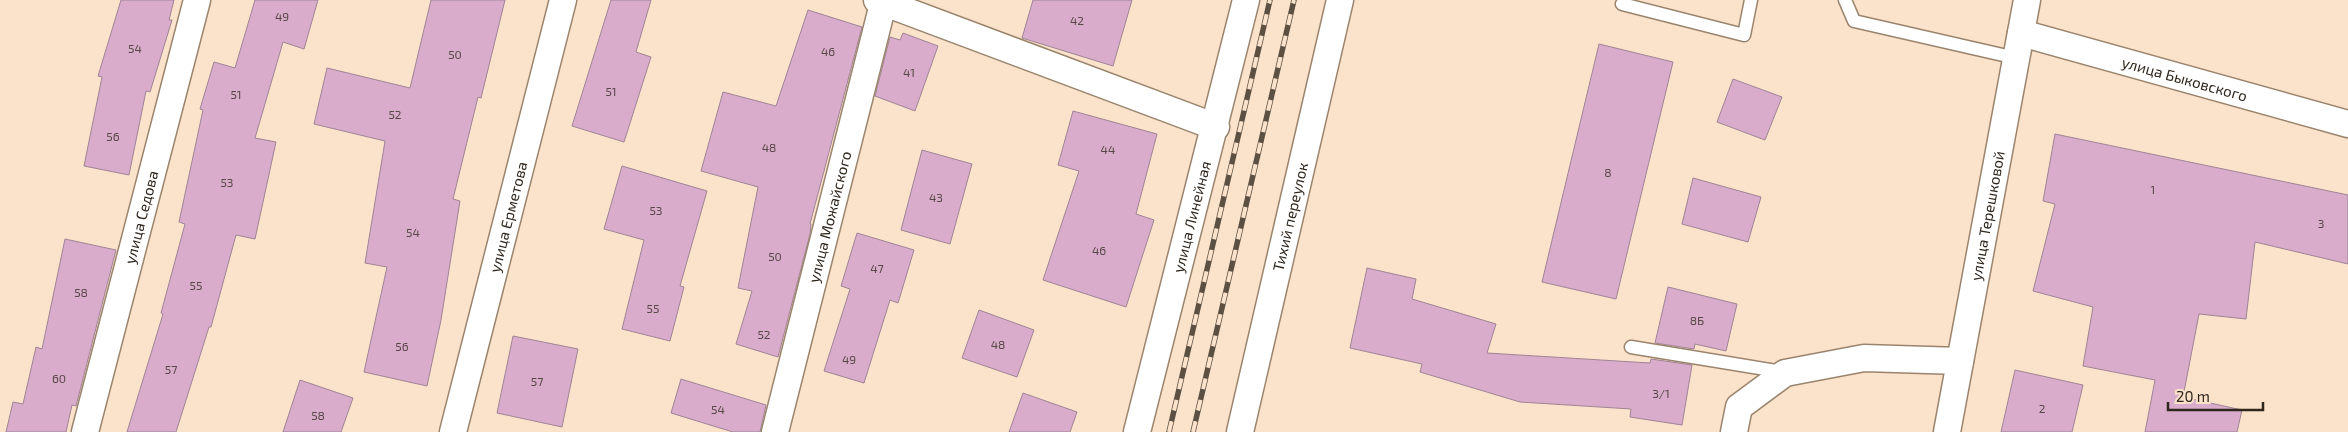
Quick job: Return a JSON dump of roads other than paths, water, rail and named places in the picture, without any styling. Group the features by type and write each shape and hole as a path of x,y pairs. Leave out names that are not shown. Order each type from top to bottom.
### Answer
{"street":[{"name":"улица Седова","path":"85,432 196,0"},
{"name":"улица Ерметова","path":"453,432 563,0"},
{"name":"улица Линейная","path":"1137,432 1216,126 1246,0"},
{"name":"Тихий переулок","path":"1240,432 1340,0"},
{"name":"улица Терешковой","path":"1947,432 2027,0"},
{"path":"882,1 1216,126"},
{"name":"улица Можайского","path":"775,432 882,1"},
{"name":"улица Быковского","path":"2021,33 2348,124"},
{"path":"1734,432 1739,407 1785,373 1864,358 1960,361"}],"lane":[{"path":"1622,4 1744,35 1751,0"},
{"path":"1844,0 1854,21 2016,58"},
{"path":"1631,347 1785,373"}],"railway":[{"path":"1169,432 1270,0"},
{"path":"1193,432 1294,0"}]}
